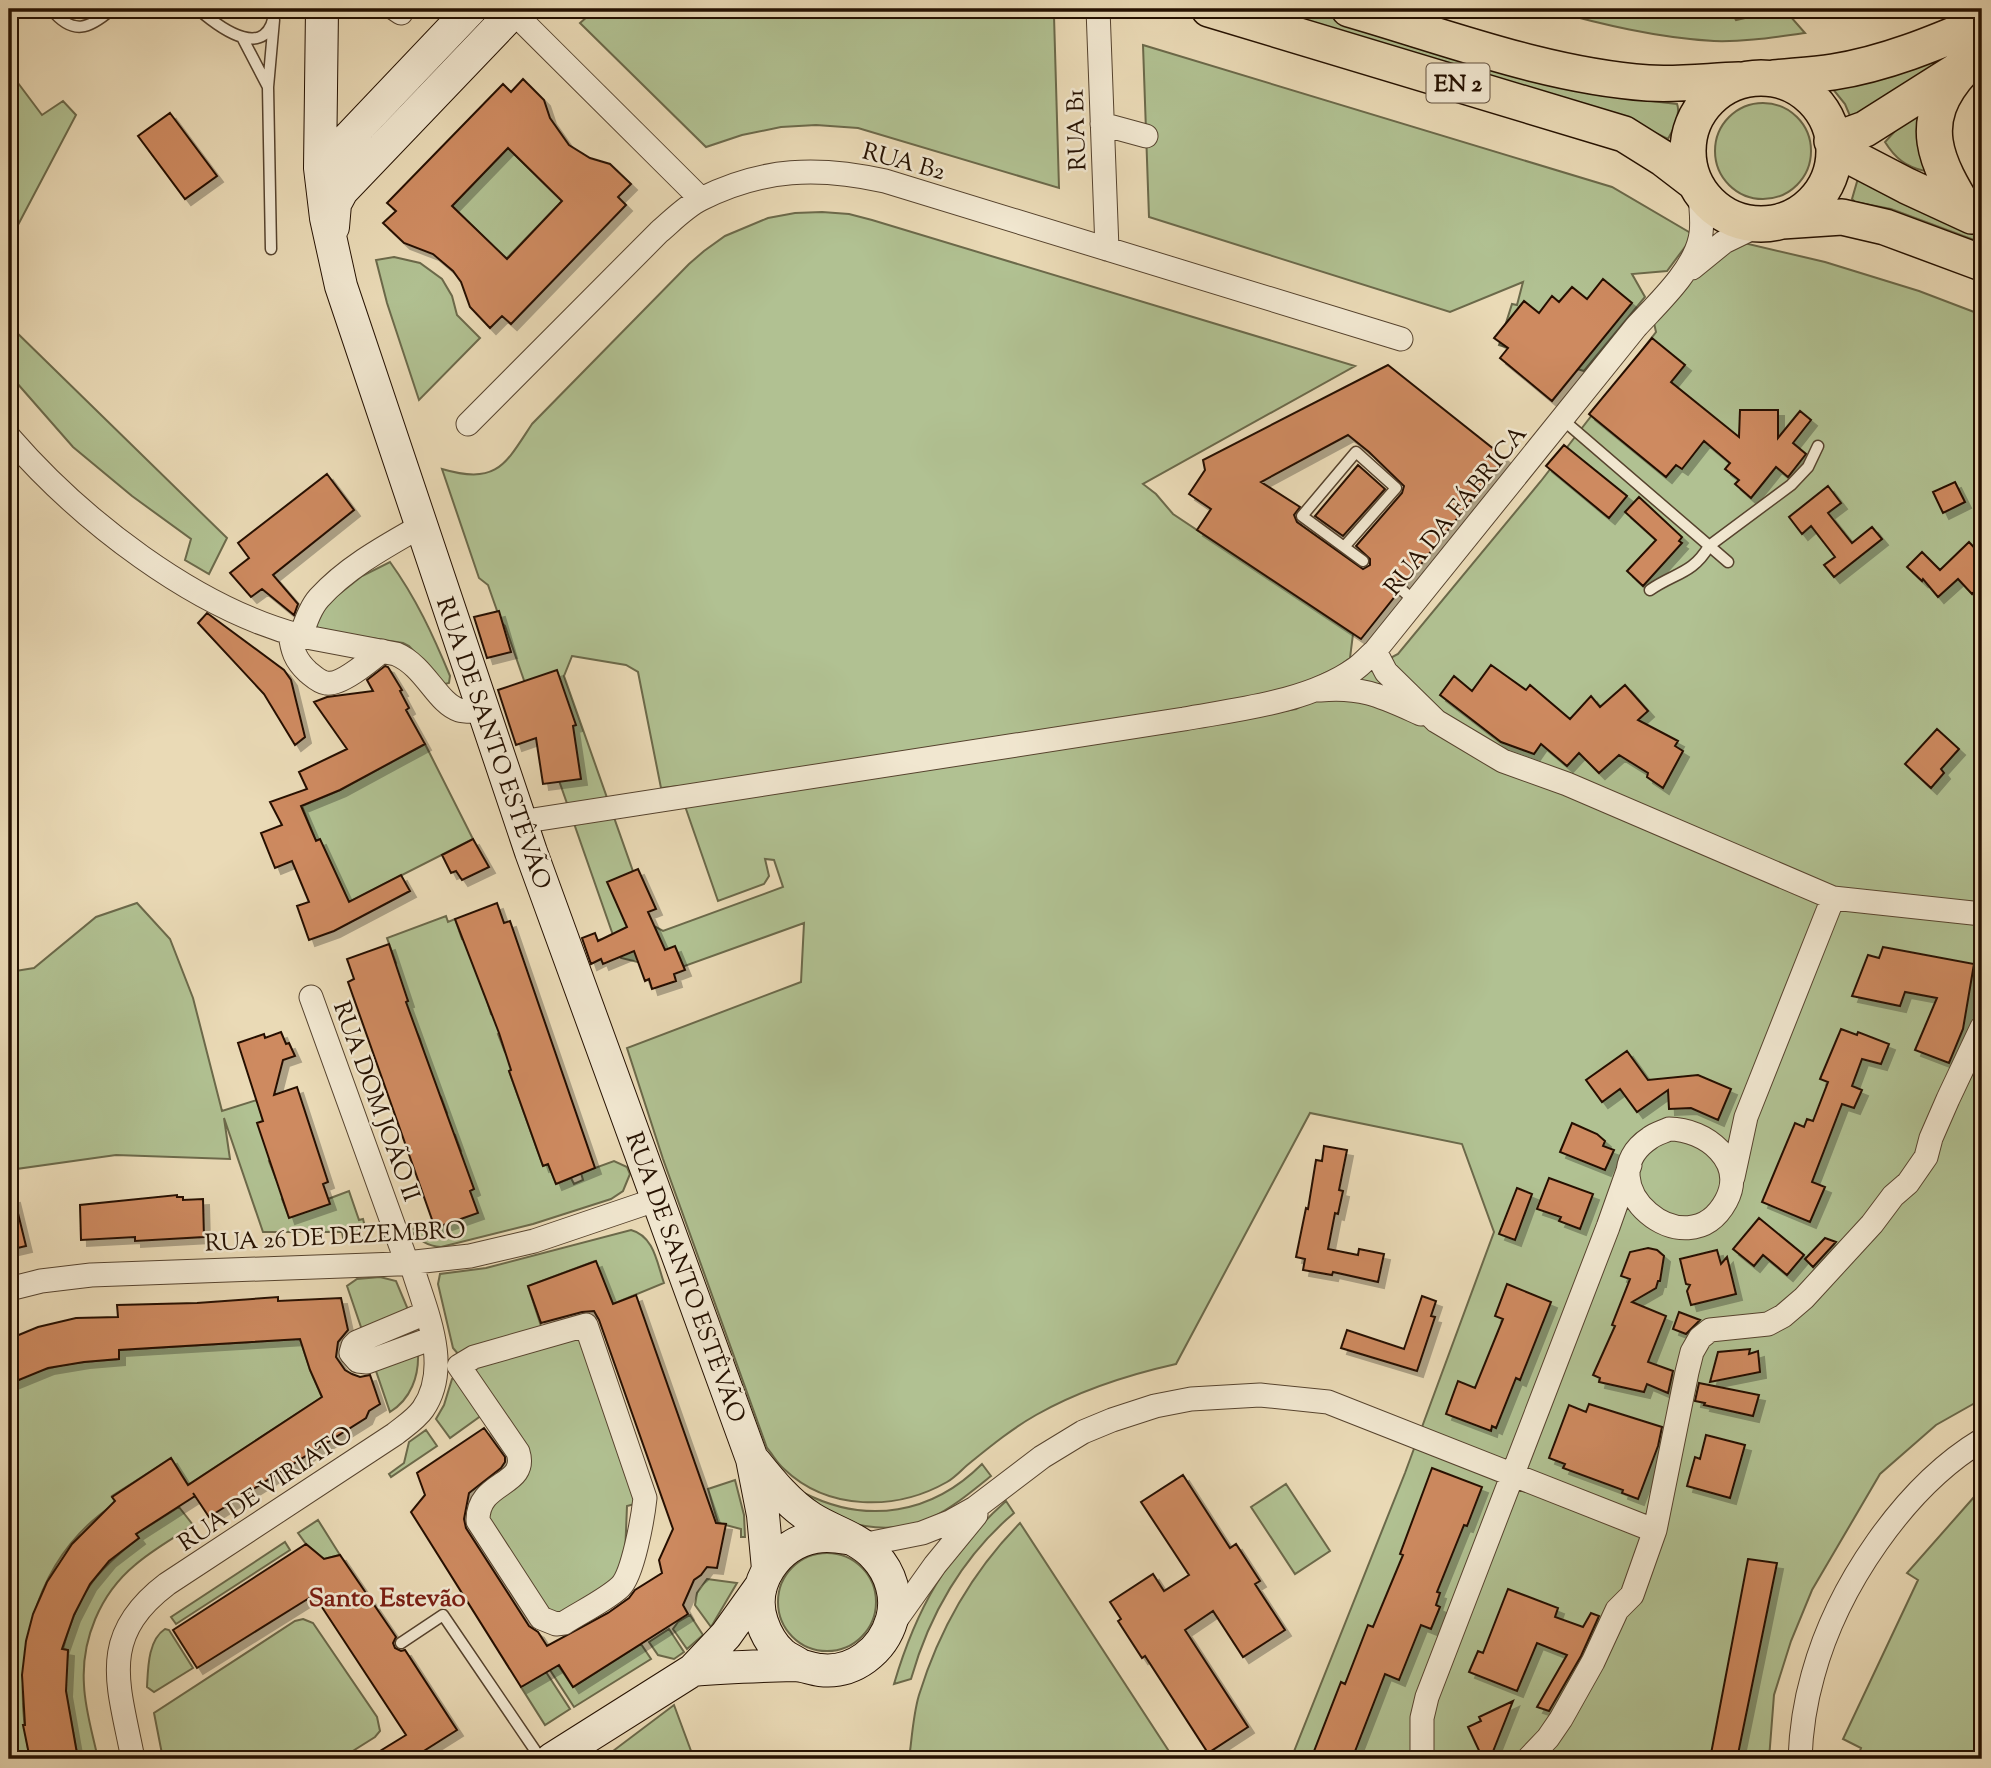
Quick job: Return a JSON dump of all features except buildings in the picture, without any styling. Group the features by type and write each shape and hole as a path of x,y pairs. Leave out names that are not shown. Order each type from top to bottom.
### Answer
{"main road":[{"name":"EN 2","path":"1209,9 1624,134 1664,159 1697,186 1705,199 1721,213 1740,222 1771,223 1842,217 1885,227 1982,263"},
{"name":"EN 2","path":"1349,9 1547,66 1610,79 1651,83 1757,79 1788,83 1806,94 1820,109 1830,128 1833,145"},
{"path":"1697,186 1688,161 1688,139 1695,118 1708,100 1725,87 1757,79 1835,72 1886,60 1982,23"},
{"path":"1833,145 1865,129 1976,58"},
{"path":"1975,217 1942,169 1934,139 1942,98 1976,58"},
{"path":"1833,145 1907,186 1975,217"},
{"path":"1771,223 1803,210 1820,193 1831,172 1833,145"}],"street":[{"name":"RUA DE SANTO ESTÊVÃO","path":"322,9 320,168 334,257 357,338 520,822 752,1459"},
{"path":"356,175 343,181 333,181 326,178 320,168 471,9"},
{"name":"RUA B1","path":"1098,9 1107,249"},
{"path":"334,257 332,219 335,204 342,191 514,10 701,199"},
{"path":"321,79 330,96 349,106 359,107 390,93"},
{"path":"1102,124 1146,136"},
{"name":"RUA B2","path":"468,424 659,232 701,199 747,182 790,172 846,172 885,181 1401,340"},
{"path":"1674,284 1693,257 1700,241 1697,186"},
{"path":"1674,284 1713,249 1771,223"},
{"name":"RUA DA FÁBRICA","path":"520,822 1271,703 1304,692 1354,669 1375,651 1408,595 1562,419 1674,284"},
{"path":"9,438 68,497 158,570 262,625 295,635 382,651 409,659 441,697 459,710 482,711"},
{"path":"382,651 336,682 326,683 310,674 296,659 295,635 319,598 384,547 421,526"},
{"path":"1375,651 1386,672 1436,721"},
{"path":"1304,692 1342,688 1372,692 1436,721 1503,761 1567,784 1833,898 1982,914"},
{"path":"1630,1165 1629,1183 1633,1196 1641,1209 1652,1217 1682,1228 1712,1219 1724,1206 1731,1193 1746,1117 1833,898"},
{"name":"RUA DOM JOÃO II","path":"311,997 409,1263"},
{"path":"1528,1759 1561,1719 1593,1662 1617,1610 1632,1595 1655,1530 1687,1372 1692,1352 1700,1338 1710,1329 1768,1324 1783,1316 1804,1298 1847,1251 1919,1169 1982,1027"},
{"path":"1709,1139 1728,1134 1746,1117"},
{"path":"1422,1759 1422,1718 1427,1697 1638,1148 1650,1137 1670,1129 1682,1129 1709,1139 1728,1163 1733,1177"},
{"name":"RUA 26 DE DEZEMBRO","path":"9,1289 41,1281 91,1275 409,1263 470,1256 534,1241 658,1199"},
{"path":"1608,1227 1652,1217"},
{"name":"RUA DE VIRIATO","path":"133,1759 117,1663 124,1634 142,1605 178,1577 410,1422 423,1409 436,1381 436,1350 409,1263"},
{"path":"426,1313 357,1342 351,1353 358,1361 367,1362 433,1338"},
{"path":"436,1365 459,1366 474,1357 586,1325 645,1498 642,1520 622,1586 564,1623 556,1624 541,1618 478,1521 478,1509 483,1499 518,1471 520,1461 518,1452 459,1366"},
{"path":"552,1759 693,1670 726,1635 779,1555 797,1542 815,1536 832,1536 855,1542 922,1533 975,1508 1007,1482 1083,1432 1155,1406 1191,1399 1260,1395 1328,1402 1648,1528"},
{"path":"1800,1759 1802,1723 1813,1674 1838,1608 1860,1569 1898,1516 1931,1479 1982,1440"},
{"path":"752,1459 790,1502 811,1518 874,1555 887,1572 893,1591 894,1611 888,1631"},
{"path":"752,1459 764,1515 764,1577 760,1615 767,1636 781,1653 800,1665"},
{"path":"693,1670 800,1665 821,1670 842,1669 861,1661 877,1648 955,1539 1007,1482"}],"lane":[{"path":"51,9 61,20 78,28 89,26 112,9"},
{"path":"198,9 218,25 243,39 258,38 267,32 274,15"},
{"path":"271,248 268,87 274,15"},
{"path":"243,39 268,87"},
{"path":"1562,419 1728,562"},
{"path":"1650,590 1665,579 1691,568 1701,560 1709,546 1791,485 1808,467 1818,446"},
{"path":"1344,547 1396,488 1356,452 1301,516 1363,561"},
{"path":"401,1643 443,1615 541,1759"}],"green space":[{"path":"596,9 1030,9 1054,16 1059,188 858,128 816,125 781,127 742,135 706,147 580,23"},
{"path":"1265,9 1312,9 1625,98 1677,104 1677,117 1668,139 1649,130"},
{"path":"1546,9 1730,9 1736,20 1784,9 1805,33 1714,41 1629,30"},
{"path":"1982,34 1855,118 1850,116 1845,104 1832,88"},
{"path":"1143,45 1612,187 1694,235 1667,271 1632,274 1645,297 1584,371 1499,345 1512,304 1517,305 1523,282 1450,312 1149,217"},
{"path":"9,71 42,115 63,101 76,115 9,242"},
{"path":"1763,103 1781,107 1797,117 1807,133 1811,151 1807,169 1797,185 1781,195 1763,199 1745,195 1729,185 1719,169 1715,151 1719,133 1729,117 1745,107"},
{"path":"1922,114 1927,168 1925,171 1902,161 1885,142 1906,119"},
{"path":"508,148 562,201 506,259 452,206"},
{"path":"1861,168 1982,227 1982,243 1891,209 1855,202 1852,199"},
{"path":"795,213 849,214 872,220 1355,366 1143,484 1156,494 1173,514 1353,634 1350,658 1336,668 1289,690 1004,757 1296,709 1398,654 1541,481 1656,332 1654,323 1709,258 1740,242 1825,262 1919,291 1982,315 1982,1399 1936,1425 1880,1474 1812,1590 1791,1641 1774,1695 1769,1759 1291,1759 1405,1473 1494,1232 1462,1144 1310,1113 1176,1364 1104,1384 1053,1406 1011,1431 950,1480 927,1491 885,1502 841,1499 802,1483 782,1467 767,1448 663,1159 627,1048 801,982 804,923 657,976 638,962 621,958 505,626 501,622 488,585 479,578 442,469 475,474 488,473 498,468 514,451 532,424 704,251 725,236 768,218","holes":["572,656 626,665 638,672 661,788 678,786 718,901 764,884 769,876 765,859 774,860 783,887 663,931 652,925 564,676"]},
{"path":"394,257 420,263 442,279 452,296 457,315 480,338 419,400 387,303 376,260"},
{"path":"9,325 227,538 209,574 185,560 191,539 132,496 73,447 9,374"},
{"path":"390,562 430,631 450,676 449,683 445,684 403,643 325,631 316,626 324,606 362,576"},
{"path":"425,744 473,839 349,902 320,840 316,841 302,806 340,790"},
{"path":"137,903 170,939 193,998 222,1111 257,1100 274,1159 269,1161 287,1197 282,1199 289,1217 329,1204 328,1199 349,1191 359,1220 363,1219 365,1227 358,1234 343,1238 342,1232 263,1232 224,1118 230,1159 116,1155 9,1170 9,972 34,968 96,917"},
{"path":"446,916 448,922 455,919 462,939 468,937 491,1014 497,1012 504,1031 498,1034 505,1052 509,1051 515,1068 509,1071 543,1166 548,1164 556,1184 571,1178 574,1184 583,1180 581,1173 614,1161 627,1167 630,1174 623,1191 611,1199 533,1224 441,1247 424,1242 410,1230 433,1222 436,1228 477,1213 454,1154 461,1151 455,1135 450,1136 442,1115 447,1113 441,1097 436,1098 420,1039 403,1003 408,1001 390,966 396,963 387,938"},
{"path":"631,1230 639,1233 650,1244 664,1283 613,1304 595,1261 528,1286 542,1329 459,1355 453,1348 438,1284 440,1274 486,1268"},
{"path":"380,1277 396,1281 409,1312 362,1330 347,1286 357,1279"},
{"path":"577,1334 642,1502 627,1506 625,1556 617,1578 566,1611 557,1613 549,1611 483,1509 518,1478 473,1370 477,1360"},
{"path":"300,1339 322,1397 188,1485 170,1459 112,1496 116,1503 87,1526 63,1553 46,1584 33,1617 26,1651 24,1723 30,1759 9,1759 9,1386 48,1369 119,1359 119,1350"},
{"path":"418,1353 412,1386 403,1401 390,1412 375,1368"},
{"path":"455,1378 482,1415 450,1438 436,1419 444,1405 452,1379"},
{"path":"426,1430 437,1446 391,1477 389,1474 404,1463 409,1442"},
{"path":"982,1464 991,1476 976,1488 933,1517 902,1527 885,1528 841,1521 804,1493 851,1509 898,1509 920,1504 942,1494 963,1481"},
{"path":"735,1480 744,1515 745,1537 741,1537 741,1529 718,1523 708,1489"},
{"path":"1286,1484 1330,1551 1295,1574 1251,1507"},
{"path":"1982,1488 1982,1759 1857,1759 1861,1748 1843,1739 1918,1580 1907,1573"},
{"path":"1006,1501 1014,1513 979,1548 950,1588 928,1632 911,1679 894,1684 912,1631 936,1584 967,1541"},
{"path":"179,1507 193,1525 135,1565 112,1590 95,1619 86,1651 84,1685 98,1759 78,1759 65,1688 68,1650 63,1649 68,1630 82,1599 99,1573 139,1538 136,1534"},
{"path":"318,1520 340,1555 324,1559 306,1544 298,1533"},
{"path":"1020,1523 1174,1759 909,1759 919,1695 936,1648 972,1582"},
{"path":"285,1542 290,1550 176,1624 171,1617"},
{"path":"827,1553 846,1557 862,1567 872,1583 876,1602 872,1621 862,1637 846,1647 827,1651 808,1647 792,1637 782,1621 778,1602 782,1583 792,1567 808,1557"},
{"path":"707,1579 737,1583 711,1627 695,1605 697,1593"},
{"path":"690,1615 703,1635 687,1649 673,1629 678,1622"},
{"path":"303,1619 313,1623 377,1717 380,1731 375,1737 340,1759 163,1759 154,1713 295,1621"},
{"path":"165,1629 169,1630 193,1668 154,1692 147,1687 150,1655 155,1640"},
{"path":"669,1629 684,1652 674,1659 658,1655 649,1642"},
{"path":"641,1644 651,1659 574,1707 550,1670 558,1665 573,1687"},
{"path":"546,1672 570,1709 545,1725 521,1687"},
{"path":"674,1705 694,1759 598,1759 613,1751"}],"district":[{"name":"Santo Estevão","path":"387,1597"}]}
